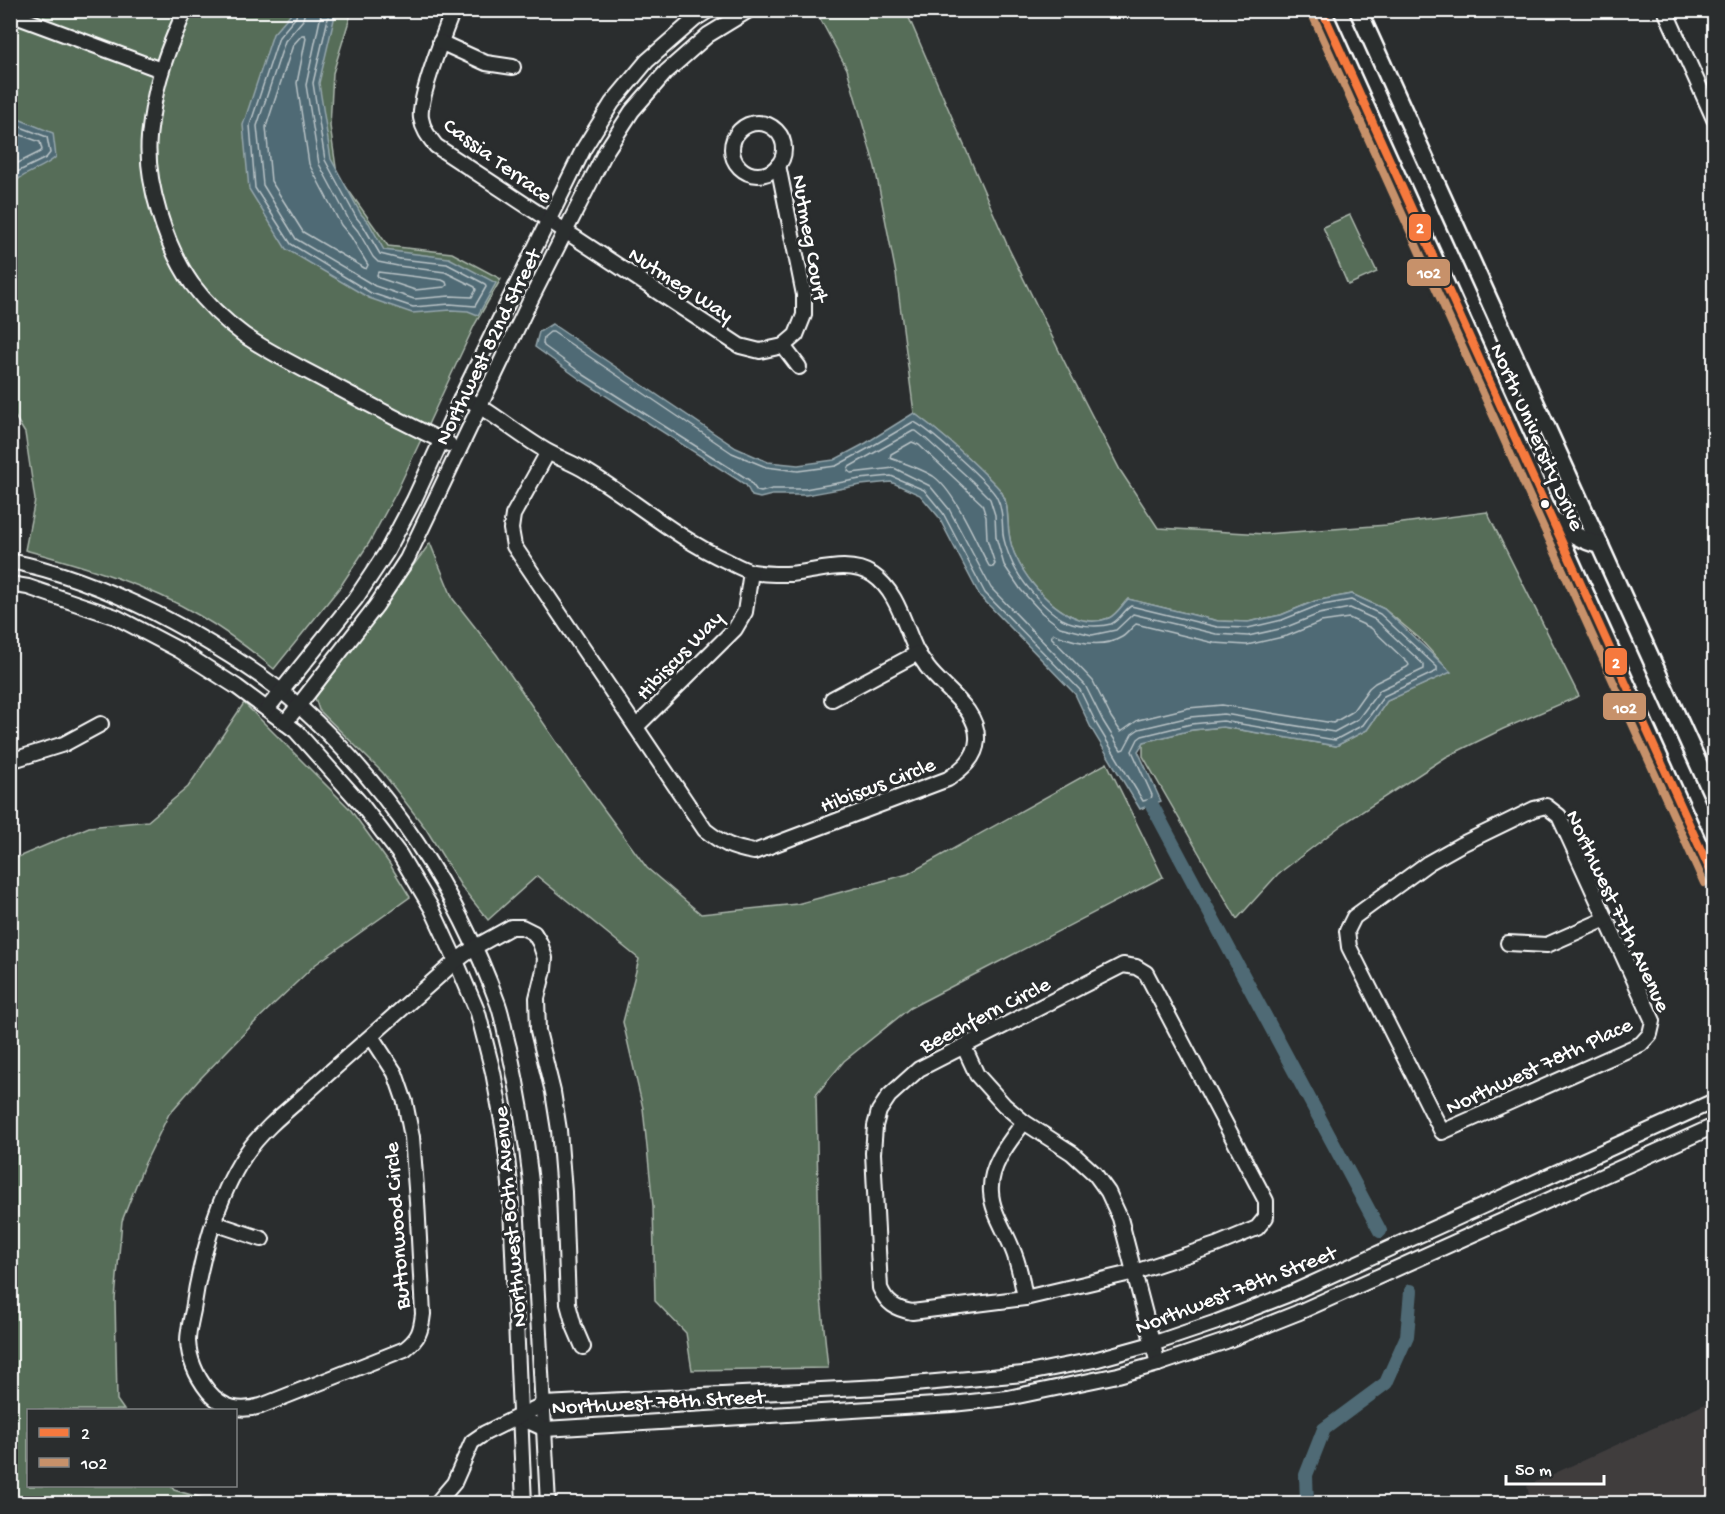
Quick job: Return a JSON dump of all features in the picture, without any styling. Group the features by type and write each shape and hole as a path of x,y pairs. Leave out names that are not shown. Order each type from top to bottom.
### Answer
{"main road":[{"name":"North University Drive","path":"1322,10 1714,879"},
{"name":"North University Drive","path":"1358,10 1714,798"},
{"path":"1551,518 1586,542 1600,545"}],"street":[{"path":"185,10 162,70 149,138 151,174 157,205 165,230 192,284 221,315 258,344 368,404 459,449"},
{"name":"Cassia Terrace","path":"453,10 440,42 423,98 420,116 425,132 436,146 565,231"},
{"name":"Northwest 82nd Street","path":"267,709 356,598 386,553 414,500 462,396 584,148 612,103 647,61 694,19 709,10"},
{"name":"Northwest 82nd Street","path":"285,723 376,606 407,559 565,231 606,151 632,111 666,72 708,35 749,10"},
{"path":"1665,10 1714,119"},
{"path":"10,14 162,70"},
{"path":"440,42 486,63 513,67"},
{"name":"Nutmeg Court","path":"778,165 804,295 804,315 796,335 783,346"},
{"name":"Nutmeg Way","path":"565,231 740,346 760,351 783,346"},
{"path":"783,346 799,367"},
{"name":"Hibiscus Circle","path":"462,396 481,405 549,452 586,470 652,517 714,555 751,572 794,574 834,567 854,567 872,574 888,587 918,653 931,673 965,708 973,722 977,739 973,754 963,768 948,779 754,852 721,843 705,830 514,546 511,529 513,515 549,452"},
{"name":"Northwest 80th Avenue","path":"10,561 70,576 120,596 183,627 247,667 297,705 333,740 379,791 418,844 450,898 475,947 499,1007 526,1132 531,1182 548,1503"},
{"name":"Hibiscus Way","path":"636,727 735,629 745,612 751,572"},
{"name":"Northwest 80th Avenue","path":"10,584 28,587 116,617 179,650 296,731 361,804 400,855 432,909 478,1014 494,1072 504,1132 510,1184 524,1503"},
{"path":"832,699 918,653"},
{"path":"10,761 64,744 101,724"},
{"name":"Northwest 77th Avenue","path":"1442,1132 1349,946 1347,930 1354,917 1428,864 1460,845 1534,809 1546,806 1558,816 1653,1021 1650,1034"},
{"path":"1508,943 1546,945 1606,919"},
{"name":"Buttonwood Circle","path":"371,1036 395,1073 405,1102 412,1137 422,1329 414,1341 405,1348 246,1410 228,1407 213,1396 199,1380 193,1367 188,1341 203,1257 228,1186 245,1154 274,1121 456,961 475,947 511,927 522,927 534,933 545,957 537,998 538,1031 553,1092 559,1130 568,1304 574,1326 584,1347"},
{"name":"Beechfern Circle","path":"1123,965 1136,967 1146,973 1266,1201 1266,1217 1257,1228 1135,1272 1025,1298 912,1312 892,1305 884,1298 880,1288 873,1153 875,1126 879,1111 889,1096 919,1069 964,1047 1123,965"},
{"name":"Northwest 78th Place","path":"1442,1132 1641,1044 1650,1034"},
{"path":"964,1047 977,1075 1004,1106 1072,1153 1095,1174 1108,1192 1120,1218 1158,1364"},
{"name":"Northwest 78th Street","path":"519,1417 543,1404 965,1381 1035,1372 1094,1360 1152,1344 1287,1295 1714,1101"},
{"path":"1024,1122 999,1158 990,1191 993,1205 1017,1263 1025,1298"},
{"name":"Northwest 78th Street","path":"519,1417 545,1429 952,1404 1008,1398 1118,1375 1226,1341 1306,1309 1714,1126"},
{"path":"214,1223 262,1239"},
{"path":"436,1503 454,1483 472,1442 485,1432 519,1417"}],"shaded area":[{"path":"1714,1400 1714,1503 1531,1503 1527,1486"}],"green space":[{"path":"11,11 352,11 333,73 330,126 337,174 388,246 452,253 501,279 475,324 397,491 369,543 340,587 274,669 219,628 158,594 92,569 25,550 35,500 25,433 11,410"},
{"path":"816,11 906,11 1009,249 1120,470 1158,528 1265,534 1387,525 1487,512 1579,696 1446,757 1343,824 1278,874 1237,919 1143,756 1143,742 1192,730 1223,727 1336,746 1367,730 1387,701 1450,672 1419,638 1384,609 1352,594 1315,601 1281,615 1248,622 1218,621 1128,599 1109,618 1095,621 1067,614 1043,595 1023,571 1014,553 1009,536 1006,502 1001,491 961,451 914,413 896,274 875,167 847,69"},
{"path":"1350,215 1377,272 1348,285 1323,227"},
{"path":"430,543 453,599 497,655 586,785 647,868 701,914 797,904 908,874 1107,763 1163,877 910,1008 844,1061 816,1095 820,1288 828,1368 692,1370 686,1333 655,1301 653,1206 643,1108 623,1022 639,959 537,876 488,920 461,886 426,829 383,773 319,710 315,698"},
{"path":"244,703 350,809 389,863 410,897 316,964 256,1021 169,1114 144,1165 122,1221 115,1299 117,1400 123,1409 27,1409 27,1487 172,1487 174,1490 220,1503 11,1503 11,860 89,827 148,821 188,787"}],"water":[{"path":"293,11 336,11 319,83 331,159 361,214 369,223 384,250 449,258 496,283 478,315 468,311 451,310 412,313 369,298 286,249 249,189 243,125 273,34"},
{"path":"11,116 53,133 56,157 11,185"},
{"path":"552,324 736,448 768,462 798,465 834,460 914,413 961,451 999,489 1006,502 1012,546 1023,571 1043,595 1067,614 1095,621 1109,618 1128,599 1218,621 1248,622 1281,615 1315,601 1352,594 1384,609 1451,672 1387,701 1367,730 1336,746 1223,727 1192,730 1144,742 1138,751 1161,801 1140,809 1091,728 1075,694 980,596 938,516 920,495 891,482 806,495 772,495 760,498 752,496 746,485 581,380 535,347 539,332"}],"waterway":[{"path":"1152,805 1380,1231"},
{"path":"1307,1504 1306,1475 1324,1429 1386,1383 1407,1336 1411,1291"}],"transit line":[{"name":"2","path":"1322,10 1714,879"},
{"name":"102","path":"1312,14 1704,883"}]}
